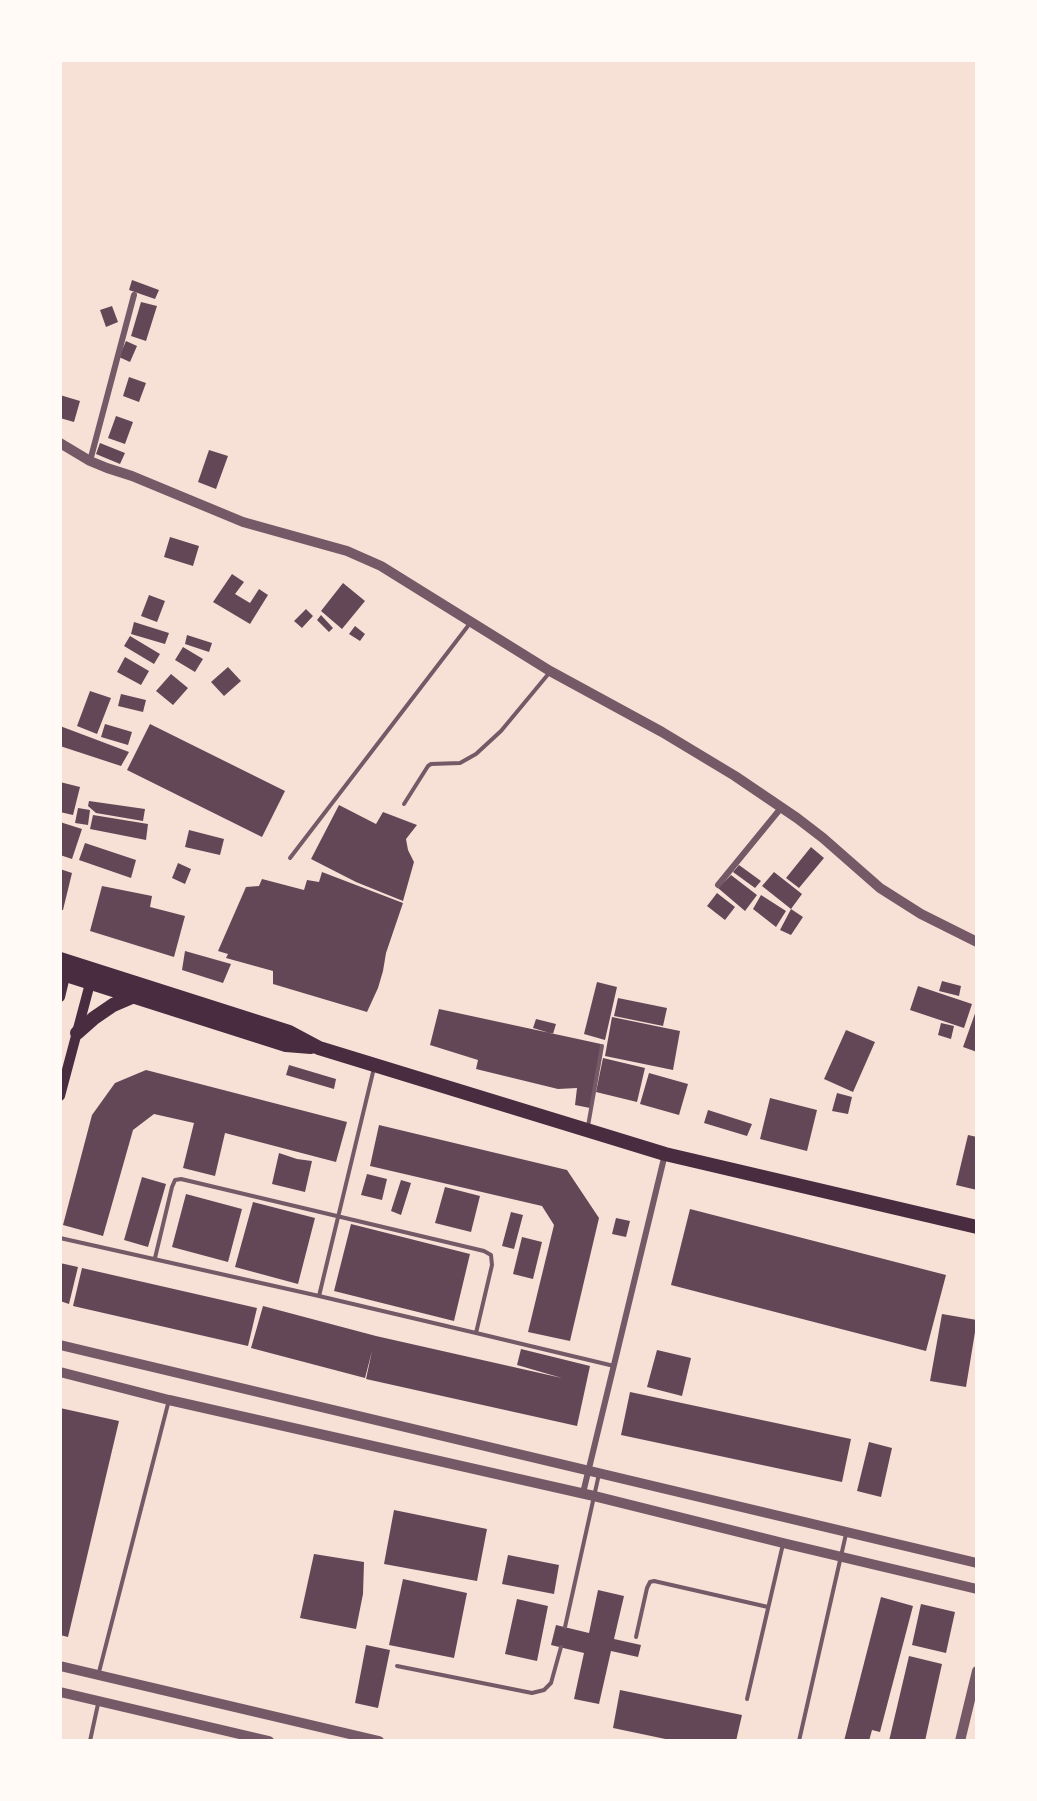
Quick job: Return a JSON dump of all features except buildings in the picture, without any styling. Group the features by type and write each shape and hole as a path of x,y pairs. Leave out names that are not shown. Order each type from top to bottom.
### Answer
{"highway":[{"path":"64,967 289,1032 319,1048"},
{"path":"92,976 134,996 286,1045 319,1048 375,1064 665,1154 977,1227"},
{"path":"77,1033 113,1005 134,996"}],"main road":[{"path":"60,997 64,967"},
{"path":"60,1096 92,976"}],"street":[{"path":"90,461 134,295"},
{"path":"60,443 90,461 243,522 347,551 381,566 550,671 662,732 735,776 823,838 880,888 921,914 977,942"},
{"path":"718,885 781,808"},
{"path":"588,1495 614,1365 665,1154"},
{"path":"60,1346 977,1563"},
{"path":"60,1372 169,1400 588,1495 977,1588"},
{"path":"60,1666 379,1741"},
{"path":"960,1741 977,1671"},
{"path":"60,1692 269,1741"}],"lane":[{"path":"290,858 472,622"},
{"path":"404,804 428,766 460,762 476,754 501,730 550,671"},
{"path":"588,1130 602,1046"},
{"path":"319,1296 375,1064"},
{"path":"155,1258 175,1180 181,1179 338,1215 484,1251 491,1255 492,1265 476,1333"},
{"path":"60,1238 614,1365"},
{"path":"99,1675 169,1400"},
{"path":"565,1627 594,1472"},
{"path":"799,1741 846,1532"},
{"path":"747,1699 783,1543"},
{"path":"636,1637 647,1588 650,1582 654,1581 768,1607"},
{"path":"397,1666 532,1693 544,1690 551,1683 561,1647"},
{"path":"90,1741 99,1701"}]}
